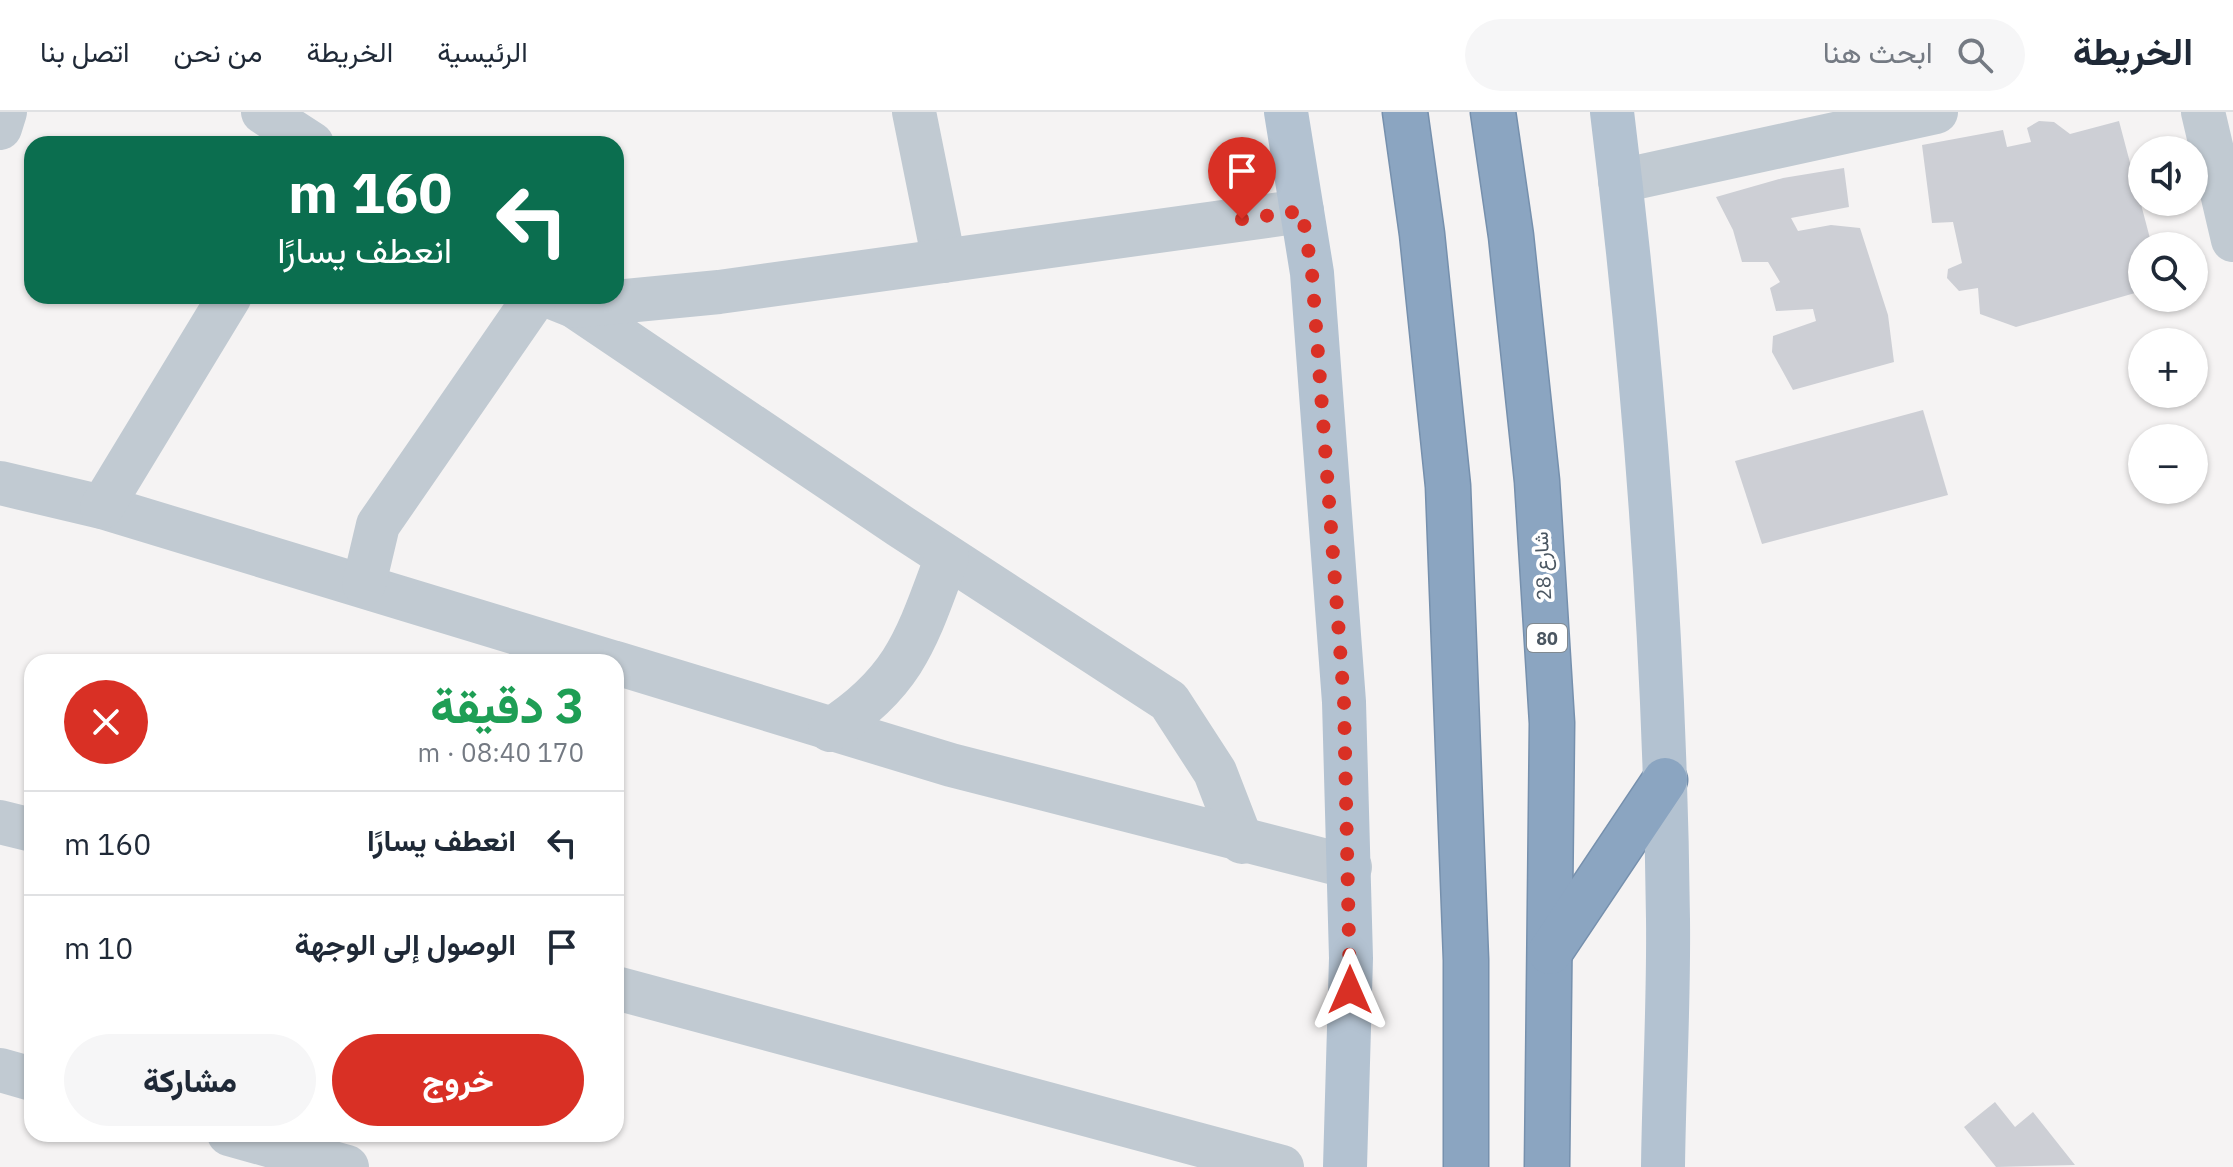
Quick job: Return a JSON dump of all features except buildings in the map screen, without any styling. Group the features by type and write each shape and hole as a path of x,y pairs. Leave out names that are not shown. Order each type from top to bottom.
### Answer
{"highway":[{"path":"1405,112 1422,234 1448,486 1466,960 1466,1167"},
{"name":"شارع 28","path":"1493,112 1511,236 1537,481 1552,723 1547,1167"},
{"path":"1550,952 1665,780"}],"main road":[{"path":"1286,112 1312,273 1339,639 1350,867 1345,1167"},
{"path":"1612,112 1655,570 1668,921 1663,1167"}],"street":[{"path":"0,128 5,112"},
{"path":"263,112 300,136"},
{"path":"914,112 944,261"},
{"path":"1620,181 1936,112"},
{"path":"2203,112 2233,240"},
{"path":"624,296 719,292 1302,211"},
{"path":"102,507 225,304"},
{"path":"364,584 378,525 549,304"},
{"path":"561,304 1169,701 1215,772 1242,842"},
{"path":"0,483 102,507 364,584 586,654"},
{"path":"830,730 859,711 889,681 913,647 947,557"},
{"path":"624,666 830,730 1242,842 1350,867"},
{"path":"0,822 24,828"},
{"path":"624,990 1282,1167"},
{"path":"0,1070 24,1077"},
{"path":"258,1142 347,1167"}],"route":[{"path":"1242,219 1302,211 1312,273 1344,702 1350,990"}]}
